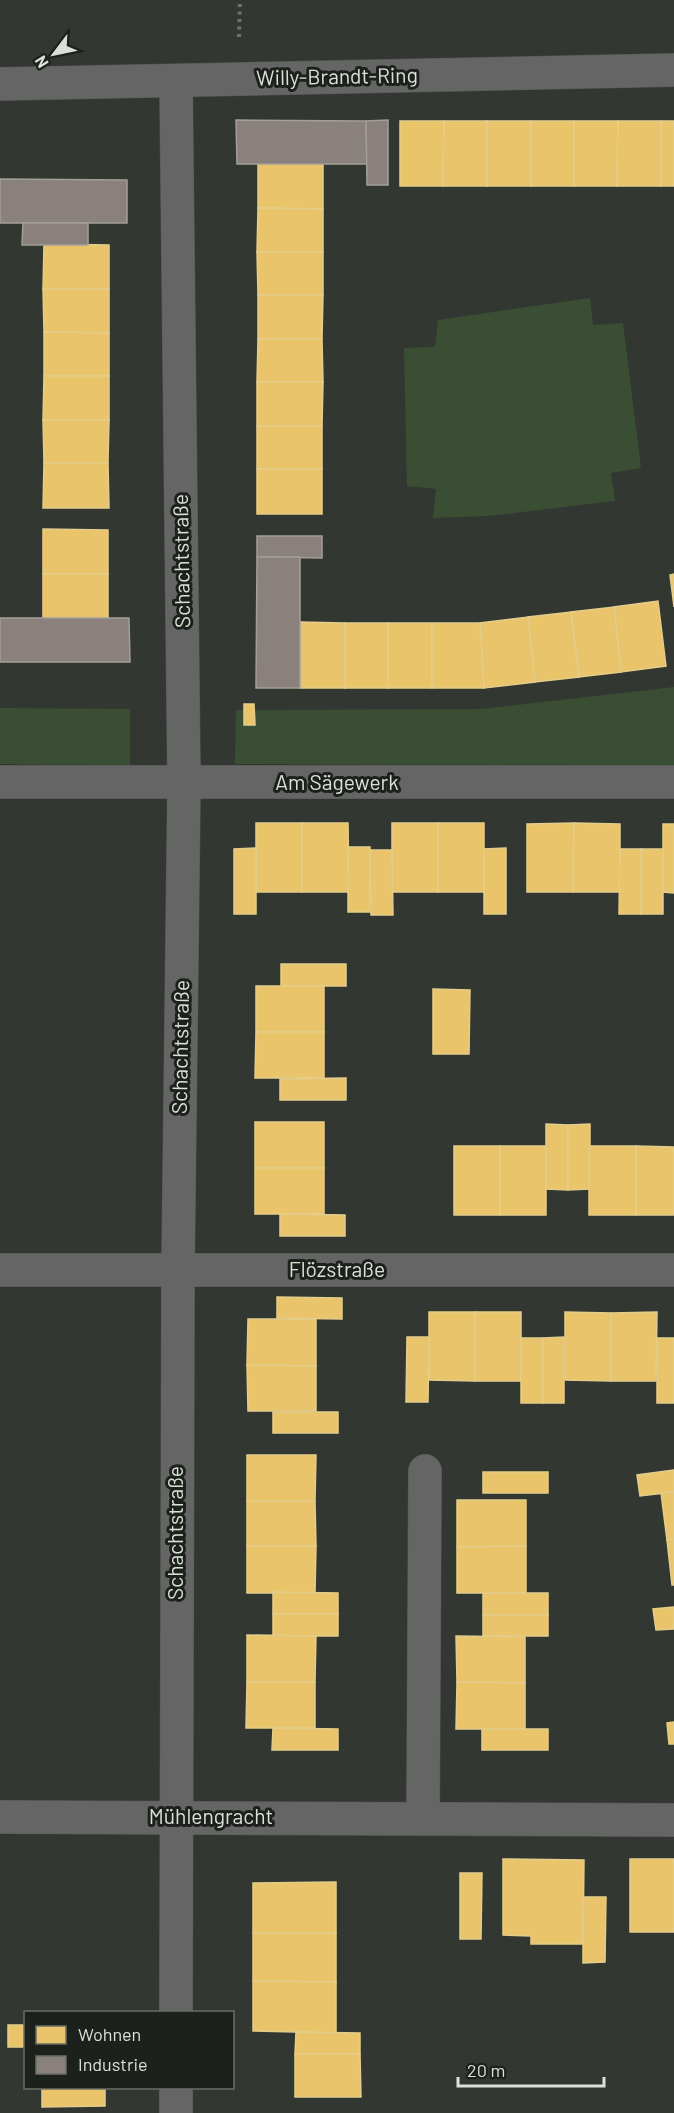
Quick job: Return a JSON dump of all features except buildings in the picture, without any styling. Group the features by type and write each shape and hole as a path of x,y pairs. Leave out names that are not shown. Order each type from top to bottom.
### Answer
{"street":[{"name":"Willy-Brandt-Ring","path":"0,84 674,70"},
{"name":"Schachtstraße","path":"176,81 184,783 174,1817 176,2011"},
{"name":"Am Sägewerk","path":"0,782 674,782"},
{"name":"Flözstraße","path":"0,1270 674,1270"},
{"path":"423,1820 426,1471"},
{"name":"Mühlengracht","path":"0,1817 674,1820"},
{"path":"176,2089 176,2113"}],"green space":[{"path":"590,298 593,325 623,323 641,468 611,473 615,501 488,516 433,518 436,489 407,486 404,348 435,347 438,320"},
{"path":"674,687 674,765 235,764 236,710 482,709"},
{"path":"0,708 130,709 130,765 0,764"}]}
